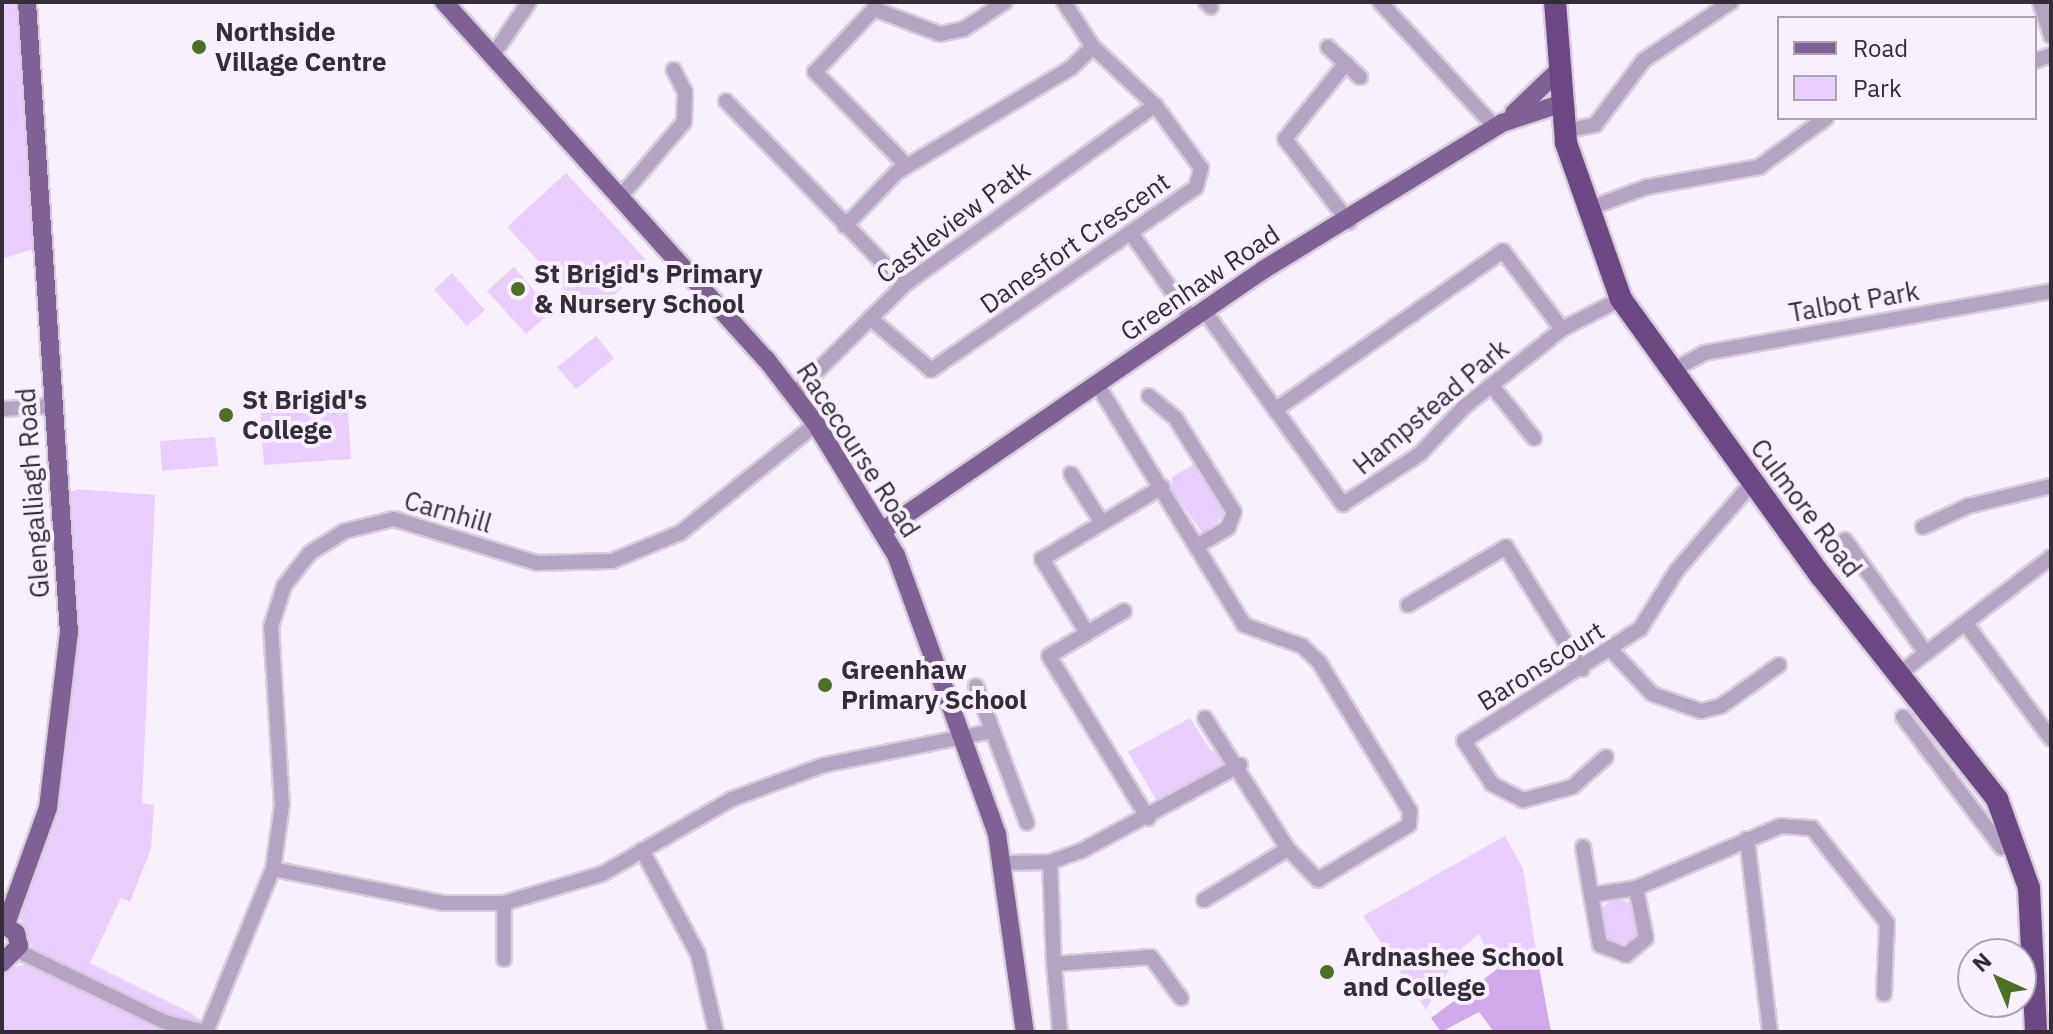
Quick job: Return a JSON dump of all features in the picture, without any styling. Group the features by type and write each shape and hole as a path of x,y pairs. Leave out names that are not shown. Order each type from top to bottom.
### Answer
{"highway":[{"name":"Culmore Road","path":"1555,2 1556,73 1564,131 1585,210 1621,299 1670,372 1752,483 1997,799 2025,868 2036,1032"}],"main road":[{"name":"Glengalliagh Road","path":"18,951 16,933 4,924 48,808 64,711 69,633 27,2"},
{"name":"Racecourse Road","path":"444,2 621,196 793,395 816,424 882,531 926,623 963,740 979,769 1004,863 1025,1032"},
{"path":"1499,125 1556,73"},
{"name":"Greenhaw Road","path":"882,531 1198,314 1499,125 1560,104"},
{"path":"2,963 18,951"}],"street":[{"path":"493,55 529,2"},
{"path":"907,166 815,72 874,9 940,34 964,29 1005,2"},
{"name":"Danesfort Crescent","path":"870,318 931,370 1131,233 1201,178 1201,168 1155,105 1093,47 1064,2"},
{"path":"1380,2 1499,125"},
{"path":"1564,131 1595,125 1644,60 1731,2"},
{"path":"2040,2 2051,36"},
{"path":"845,226 907,166 1071,68 1093,47"},
{"path":"1328,47 1360,77"},
{"path":"1346,63 1285,139 1349,222"},
{"path":"621,196 684,122 685,92 674,70"},
{"path":"726,101 904,285"},
{"name":"Castleview Patk","path":"793,395 904,285 1155,105"},
{"path":"1585,210 1647,187 1759,167 1823,120"},
{"name":"Hampstead Park","path":"1131,233 1275,410 1343,504 1396,473 1492,386 1562,329 1621,299"},
{"path":"1275,410 1503,251 1562,329"},
{"name":"Talbot Park","path":"1670,372 1704,353 2051,291"},
{"path":"1097,384 1244,625 1302,646 1319,662 1410,811 1409,825 1318,880 1288,849 1240,765 1205,718"},
{"path":"1492,386 1534,438"},
{"path":"1149,396 1176,419 1234,512 1228,528 1198,545"},
{"path":"2,409 53,406"},
{"name":"Carnhill","path":"18,951 165,1022 206,1032 273,869 282,793 271,627 284,586 310,553 345,531 394,519 537,563 612,561 680,533 816,424"},
{"path":"1071,474 1102,523"},
{"name":"Baronscourt","path":"1606,757 1572,787 1523,800 1492,784 1464,741 1613,652 1640,629 1677,570 1752,483"},
{"path":"1923,527 1968,506 2051,486"},
{"path":"1087,633 1042,559 1162,487"},
{"path":"1845,540 1926,653"},
{"path":"1408,605 1506,547 1582,669"},
{"path":"1900,673 2051,557"},
{"path":"1124,611 1049,656 1148,818"},
{"path":"1966,624 2051,739"},
{"path":"1613,652 1652,694 1701,711 1721,706 1779,665"},
{"path":"976,686 1027,823"},
{"path":"1903,717 2002,848"},
{"path":"273,869 443,903 504,903 558,892 642,850 732,799 824,765 963,740 993,731"},
{"path":"1942,770 1964,754"},
{"path":"1004,863 1050,862 1148,818 1240,765"},
{"path":"1591,895 1636,888 1747,839 1797,825 1827,840 1887,923 1884,994"},
{"path":"1747,839 1770,1032"},
{"path":"1583,847 1600,945 1626,955 1646,938 1636,888"},
{"path":"1204,900 1288,849"},
{"path":"642,850 698,954 716,1032"},
{"path":"1050,862 1060,1032"},
{"path":"504,903 504,959"},
{"path":"1054,964 1151,957 1181,998"}],"green space":[{"path":"2,2 18,2 36,248 2,259"},
{"path":"566,173 649,263 590,317 507,227"},
{"path":"514,267 552,311 526,334 487,291"},
{"path":"452,273 485,310 467,326 434,290"},
{"path":"596,336 614,358 576,389 557,367"},
{"path":"347,397 351,459 264,465 260,403"},
{"path":"215,437 218,466 162,471 160,441"},
{"path":"1196,463 1227,513 1203,534 1171,488 1172,477"},
{"path":"78,489 155,495 142,803 154,805 151,849 130,902 121,898 90,963 189,1012 202,1021 200,1032 2,1032 2,970 28,964 32,947 19,914 43,841 74,641 70,492"},
{"path":"1190,718 1211,751 1224,751 1225,762 1158,803 1128,752"},
{"path":"1505,836 1523,869 1537,956 1496,970 1479,934 1461,949 1426,1010 1363,916"},
{"path":"1619,900 1635,906 1641,922 1635,938 1619,944 1603,938 1597,922 1603,906"}],"shaded area":[{"path":"1537,956 1551,1032 1494,1032 1479,1012 1441,1032 1431,1018 1496,970"}],"place":[{"name":"Northside Village Centre","path":"199,47"},
{"name":"St Brigid's Primary & Nursery School","path":"518,289"},
{"name":"St Brigid's College","path":"226,415"},
{"name":"Greenhaw Primary School","path":"825,685"},
{"name":"Ardnashee School and College","path":"1327,972"}]}
